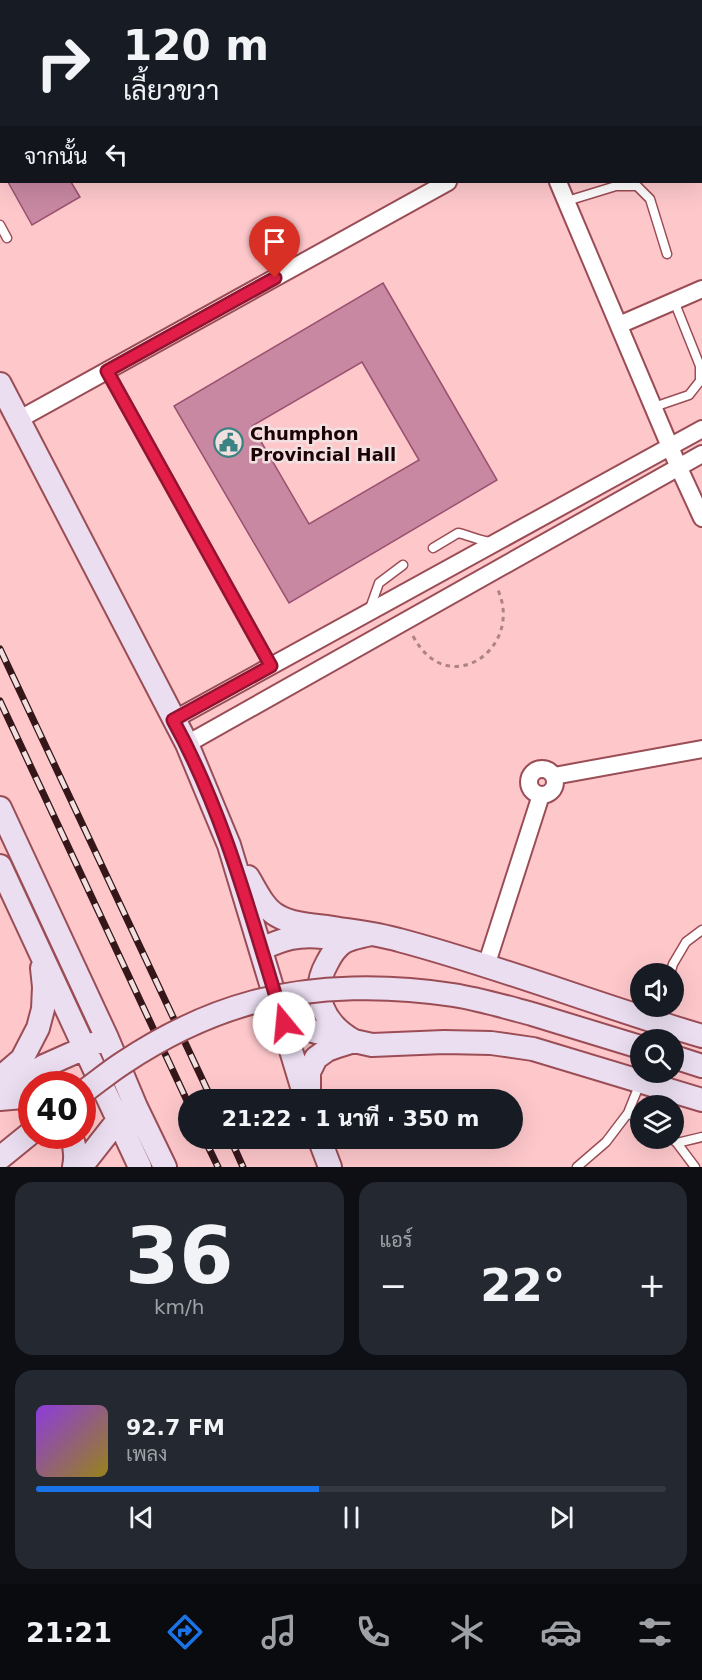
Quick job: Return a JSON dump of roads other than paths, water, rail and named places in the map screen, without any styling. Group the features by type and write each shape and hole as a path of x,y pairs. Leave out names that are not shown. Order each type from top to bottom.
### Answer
{"main road":[{"path":"0,384 187,744 229,845 304,1089"},
{"path":"0,808 107,1038 140,1167"},
{"path":"229,845 266,906 278,916 304,924 398,939 656,1018 702,1036"},
{"path":"0,866 84,1048 165,1167"},
{"path":"348,1038 327,1017 321,1004 319,989 322,971 338,946 371,933"},
{"path":"261,949 282,939 296,936 346,941"},
{"path":"0,1078 22,1059 38,1028 43,1009 44,987 41,955"},
{"path":"96,1082 122,1063 210,1018 253,1002 293,993 393,989 454,995 503,1006 630,1044"},
{"path":"284,1023 372,1045 491,1043 533,1049 630,1079"},
{"path":"0,1097 44,1066 107,1038"},
{"path":"308,1089 309,1072 316,1058 348,1038"},
{"path":"684,1060 702,1066"},
{"path":"643,1083 702,1100"},
{"path":"0,1097 18,1097"},
{"path":"81,1167 127,1113"},
{"path":"0,1158 18,1143"},
{"path":"74,1149 74,1167"},
{"path":"323,1149 330,1167"}],"street":[{"path":"18,420 446,183"},
{"path":"558,183 678,468 697,495 702,518"},
{"path":"619,325 702,289"},
{"path":"173,720 702,429"},
{"path":"187,744 702,454"},
{"path":"500,541 511,562"},
{"path":"486,966 541,795 532,790 529,782 531,776 541,769 549,771 554,776 702,749"}],"lane":[{"path":"567,201 616,186 637,186 650,200 668,254"},
{"path":"0,225 7,238"},
{"path":"654,407 689,395 700,381 700,366 674,301"},
{"path":"107,371 271,666"},
{"path":"433,548 458,533 488,542 500,541"},
{"path":"367,614 379,583 403,565"},
{"path":"674,963 686,942 702,930"},
{"path":"577,1167 606,1142 628,1113 640,1083"},
{"path":"684,1140 702,1137"},
{"path":"680,1149 695,1167"}],"railway":[{"path":"0,649 207,1089"},
{"path":"0,701 182,1089"},
{"path":"209,1149 218,1167"},
{"path":"235,1149 243,1167"}],"place":[{"name":"Chumphon Provincial Hall","path":"229,443"}]}
